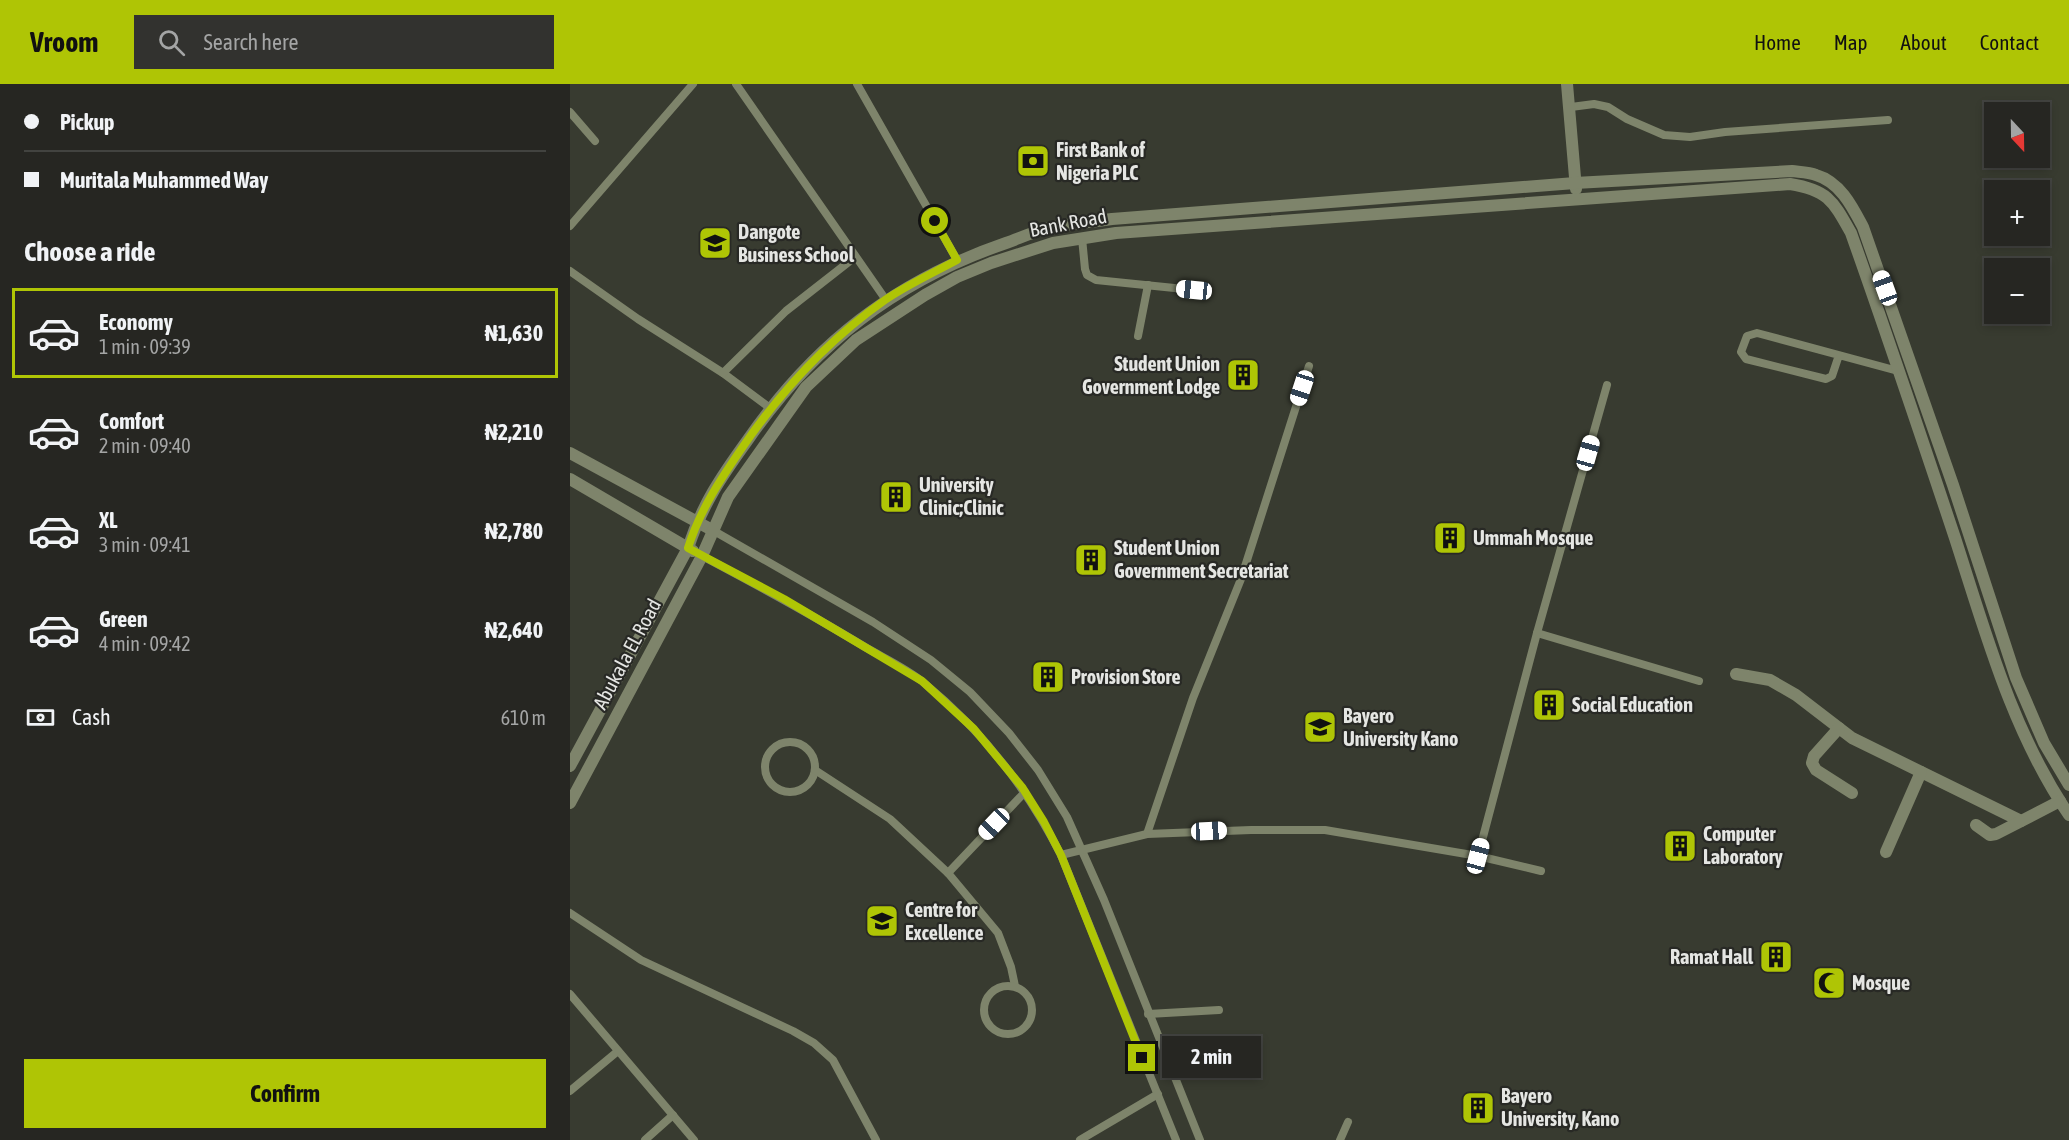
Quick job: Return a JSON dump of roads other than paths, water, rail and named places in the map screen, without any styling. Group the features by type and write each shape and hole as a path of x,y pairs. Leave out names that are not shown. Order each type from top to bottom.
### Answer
{"street":[{"path":"1568,84 1576,200"},
{"path":"570,766 688,548 697,522 713,490 770,408 794,380 846,330 886,300 957,260 1049,228 1112,219 1575,183 1792,171 1816,175 1838,188 1851,204 1863,227 1953,485 2016,678 2044,743 2069,785"},
{"name":"Bank Road","path":"702,556 728,497 806,387 856,340 925,295 991,263 1053,243 1116,233 1790,184 1810,188 1827,197 1851,233 2002,682 2031,752 2069,815"},
{"path":"570,453 714,531"},
{"path":"570,479 702,556"},
{"name":"Abukala EL Road","path":"570,803 702,556"},
{"path":"1736,674 1770,680 1796,695 1852,738 2021,820"},
{"path":"2002,682 2016,678"},
{"path":"1839,728 1814,756 1812,763 1816,770 1852,793"},
{"path":"1886,852 1921,772"},
{"path":"1976,825 1990,835 1996,834 2060,801"}],"lane":[{"path":"570,226 693,84"},
{"path":"736,84 886,300"},
{"path":"856,84 957,260"},
{"path":"1571,107 1594,104 1608,107 1627,119 1664,135 1690,137 1725,132 1888,120"},
{"path":"570,112 595,141"},
{"path":"1082,238 1085,269 1087,275 1096,280 1194,290"},
{"path":"723,373 786,311 855,257"},
{"path":"570,271 638,319 723,373 770,408"},
{"path":"1137,336 1148,285"},
{"path":"1839,355 1832,376 1826,379 1746,359 1741,351 1746,336 1757,333 1839,355 1898,371"},
{"path":"1147,834 1194,698 1241,579 1309,366"},
{"path":"1478,856 1537,633 1607,385"},
{"path":"714,531 873,622 932,660 970,692 1038,770 1067,817 1200,1140"},
{"path":"702,556 784,599 922,681 974,729 1025,792 1061,855 1092,938 1176,1140"},
{"path":"1537,633 1699,681"},
{"path":"785,742 793,742 807,749 814,762 814,770 812,778 801,789 786,792 772,785 767,779 765,763 771,749 785,742"},
{"path":"814,770 890,819 948,873 998,933 1011,967 1015,986"},
{"path":"948,873 1025,792"},
{"path":"1061,855 1147,834 1325,830 1478,856 1541,871"},
{"path":"570,913 641,960 794,1031 814,1043 833,1060 876,1140"},
{"path":"1015,986 1022,989 1032,1000 1032,1016 1024,1029 1010,1034 1002,1033 989,1025 984,1004 988,996 999,987 1015,986"},
{"path":"570,994 694,1140"},
{"path":"1148,1014 1219,1010"},
{"path":"570,1091 618,1051"},
{"path":"1080,1140 1158,1094"},
{"path":"645,1140 673,1115"},
{"path":"1340,1140 1348,1122"}],"place":[{"name":"First Bank of Nigeria PLC","path":"1033,161"},
{"name":"Dangote Business School","path":"715,243"},
{"name":"Student Union Government Lodge","path":"1243,375"},
{"name":"University Clinic;Clinic","path":"896,497"},
{"name":"Ummah Mosque","path":"1450,538"},
{"name":"Student Union Government Secretariat","path":"1091,560"},
{"name":"Provision Store","path":"1048,677"},
{"name":"Social Education","path":"1549,705"},
{"name":"Bayero University Kano","path":"1320,727"},
{"name":"Computer Laboratory","path":"1680,846"},
{"name":"Centre for Excellence","path":"882,921"},
{"name":"Ramat Hall","path":"1776,957"},
{"name":"Mosque","path":"1829,983"},
{"name":"Bayero University, Kano","path":"1478,1108"}]}
